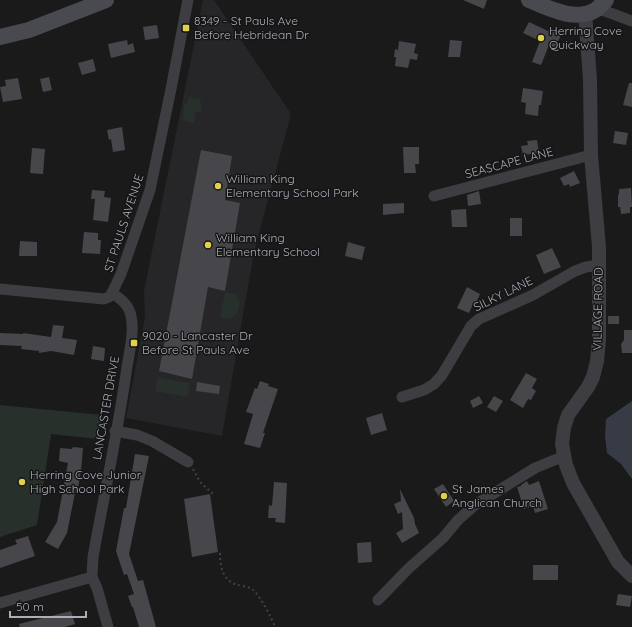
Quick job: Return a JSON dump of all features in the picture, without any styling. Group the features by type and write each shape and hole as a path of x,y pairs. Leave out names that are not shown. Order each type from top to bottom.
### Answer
{"main road":[{"path":"0,37 29,30 106,0"},
{"path":"529,0 567,14 596,7"}],"street":[{"name":"ST PAULS AVENUE","path":"112,293 121,274 150,190 188,0"},
{"path":"596,7 632,20"},
{"name":"VILLAGE ROAD","path":"596,7 590,79 591,155 599,247 599,328 597,361 588,387 574,406 566,421 563,437 564,457 573,483 618,562 632,576"},
{"name":"SEASCAPE LANE","path":"434,196 591,155"},
{"name":"SILKY LANE","path":"402,397 424,390 434,384 442,375 468,330 479,319 533,295 575,271 586,267 599,265"},
{"path":"0,288 104,299 109,297 112,293"},
{"name":"LANCASTER DRIVE","path":"108,627 97,588 92,577 93,557 124,386 132,329 131,316 127,306 120,298 112,293"},
{"path":"115,431 137,435 152,441 188,462"},
{"path":"378,600 475,505 535,468 564,457"},
{"path":"0,603 92,577"}],"path":[{"path":"188,462 200,482 213,494"},
{"path":"220,553 220,566 225,576 234,584 252,590 269,612 275,627"}],"shaded area":[{"name":"William King Elementary School Park","path":"203,0 214,0 291,114 254,252 222,436 126,418 145,317 144,291"},
{"path":"189,97 201,99 200,103 202,104 201,112 196,112 194,123 183,120 184,105 186,105"},
{"path":"225,292 236,294 240,302 237,314 230,319 220,317"},
{"path":"158,377 190,383 187,397 155,391"},
{"path":"632,401 632,479 621,464 607,453 605,436 606,419"},
{"name":"Herring Cove Junior High School Park","path":"0,405 102,415 98,439 51,434 37,525 0,537"}],"building":[{"path":"463,0 487,0 484,9"},
{"path":"529,22 561,35 555,48 549,45 541,65 532,62 540,41 523,33"},
{"path":"157,25 159,38 145,40 143,27"},
{"path":"127,40 128,45 133,43 135,52 111,58 108,44"},
{"path":"450,40 462,41 460,57 448,57"},
{"path":"399,41 416,44 414,53 418,54 417,60 410,59 408,68 395,66 395,49 398,50"},
{"path":"93,59 96,71 82,75 78,63"},
{"path":"49,77 52,90 43,92 40,79"},
{"path":"18,78 22,99 3,102 0,87 6,86 5,80"},
{"path":"629,83 632,83 632,107 623,105"},
{"path":"523,88 543,91 538,116 525,114 526,103 521,102"},
{"path":"122,127 125,150 113,152 111,139 109,140 107,130"},
{"path":"615,131 628,133 626,145 613,143"},
{"path":"537,140 539,153 523,155 521,146 528,145 527,141"},
{"path":"403,147 419,147 419,164 415,164 416,173 404,173"},
{"path":"32,148 45,149 43,174 30,173"},
{"name":"William King Elementary School","path":"201,150 232,156 225,200 240,203 225,291 208,287 192,379 159,371"},
{"path":"574,171 580,183 570,187 569,184 564,186 560,178"},
{"path":"631,188 632,207 630,207 630,213 621,214 620,207 618,207 619,189"},
{"path":"92,190 105,191 104,197 111,198 108,222 93,220 95,199 91,199"},
{"path":"479,191 481,204 468,206 467,195"},
{"path":"404,203 404,213 383,215 383,204"},
{"path":"466,209 467,227 452,227 451,210"},
{"path":"510,218 522,218 522,236 510,236"},
{"path":"84,232 98,233 98,240 101,240 100,254 82,253"},
{"path":"20,241 37,242 37,256 19,256"},
{"path":"348,242 365,247 362,260 345,256"},
{"path":"552,248 561,267 544,274 536,255"},
{"path":"467,287 480,294 469,313 457,308"},
{"path":"608,316 619,316 619,324 608,324"},
{"path":"53,325 64,326 62,338 77,340 74,355 51,351 39,353 39,351 21,349 22,346 0,345 0,333 23,333 51,337"},
{"path":"624,330 632,330 632,353 622,353 621,344 624,340"},
{"path":"93,346 105,348 104,361 91,359"},
{"path":"526,373 537,379 532,388 536,391 531,400 528,399 523,408 510,400"},
{"path":"260,381 269,384 268,386 278,389 263,433 265,433 260,448 244,444 253,414 246,412 255,388 257,389"},
{"path":"197,382 220,386 219,394 196,391"},
{"path":"479,396 483,403 473,408 470,401"},
{"path":"494,396 503,401 496,412 487,407"},
{"path":"382,413 387,430 371,435 366,418"},
{"path":"73,447 83,448 81,471 67,533 58,549 45,542 57,522 68,463 59,461 60,448 72,449"},
{"path":"135,454 149,456 129,554 138,581 143,580 156,627 139,627 128,596 134,594 127,574 124,575 116,551 124,508 126,508"},
{"path":"527,481 529,485 539,481 548,509 535,513 533,506 524,509 517,487 521,486"},
{"path":"274,482 287,483 285,523 275,522 276,518 268,518 269,505 272,506"},
{"path":"443,484 454,501 446,507 434,489"},
{"path":"400,489 414,518 419,533 402,543 396,533 403,529 402,512 398,514 394,504 401,501"},
{"path":"210,494 218,552 192,557 184,499"},
{"path":"28,536 35,556 0,568 0,550 17,544 15,540"},
{"path":"371,542 372,562 358,563 357,543"},
{"path":"533,565 558,565 558,580 533,580"},
{"path":"618,594 632,596 630,607 616,605"},
{"path":"71,611 75,624 65,627 20,627 19,624"}],"place":[{"name":"8349 - St Pauls Ave Before Hebridean Dr","path":"186,28"},
{"name":"Herring Cove Quickway","path":"541,38"},
{"name":"William King Elementary School Park","path":"218,186"},
{"name":"William King Elementary School","path":"208,245"},
{"name":"9020 - Lancaster Dr Before St Pauls Ave","path":"134,343"},
{"name":"Herring Cove Junior High School Park","path":"22,482"},
{"name":"St James Anglican Church","path":"444,496"}]}
